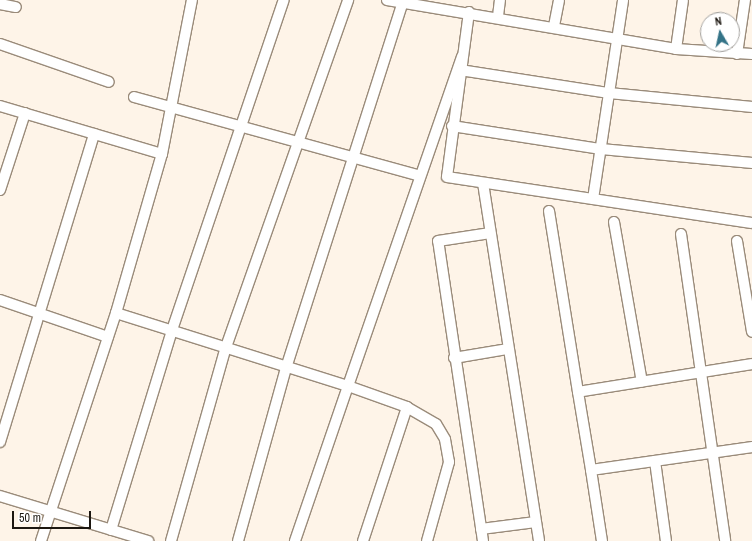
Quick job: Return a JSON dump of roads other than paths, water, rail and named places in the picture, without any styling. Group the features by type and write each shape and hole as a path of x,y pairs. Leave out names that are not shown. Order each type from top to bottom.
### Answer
{"street":[{"path":"41,541 116,313 162,154 173,110 192,0"},
{"path":"111,530 172,330 242,128 284,0"},
{"path":"171,541 226,347 348,0"},
{"path":"387,0 438,4 469,12 676,49 752,54"},
{"path":"498,16 500,0"},
{"path":"554,26 559,0"},
{"path":"593,199 623,0"},
{"path":"676,49 683,0"},
{"path":"737,54 745,0"},
{"path":"238,541 286,368 350,157 403,2"},
{"path":"0,4 16,7"},
{"path":"469,12 452,126 447,177 752,223"},
{"path":"0,44 109,82"},
{"path":"294,541 348,386 418,175 462,56"},
{"path":"460,70 609,92 752,107"},
{"path":"134,97 173,110 418,175"},
{"path":"0,106 162,154"},
{"path":"0,190 25,113"},
{"path":"452,126 601,149 752,163"},
{"path":"0,442 41,314 94,134"},
{"path":"483,183 539,541"},
{"path":"549,210 602,541"},
{"path":"614,222 642,382"},
{"path":"483,541 454,358 438,241 490,233"},
{"path":"680,234 699,373 725,541"},
{"path":"737,242 752,332"},
{"path":"0,300 108,337"},
{"path":"116,313 226,347 286,368 348,386 407,407 436,424 446,439 449,462 427,541"},
{"path":"454,358 508,349"},
{"path":"578,392 752,364"},
{"path":"363,541 407,407"},
{"path":"591,470 752,447"},
{"path":"654,461 666,541"},
{"path":"0,496 148,541"},
{"path":"481,530 536,522"}]}
